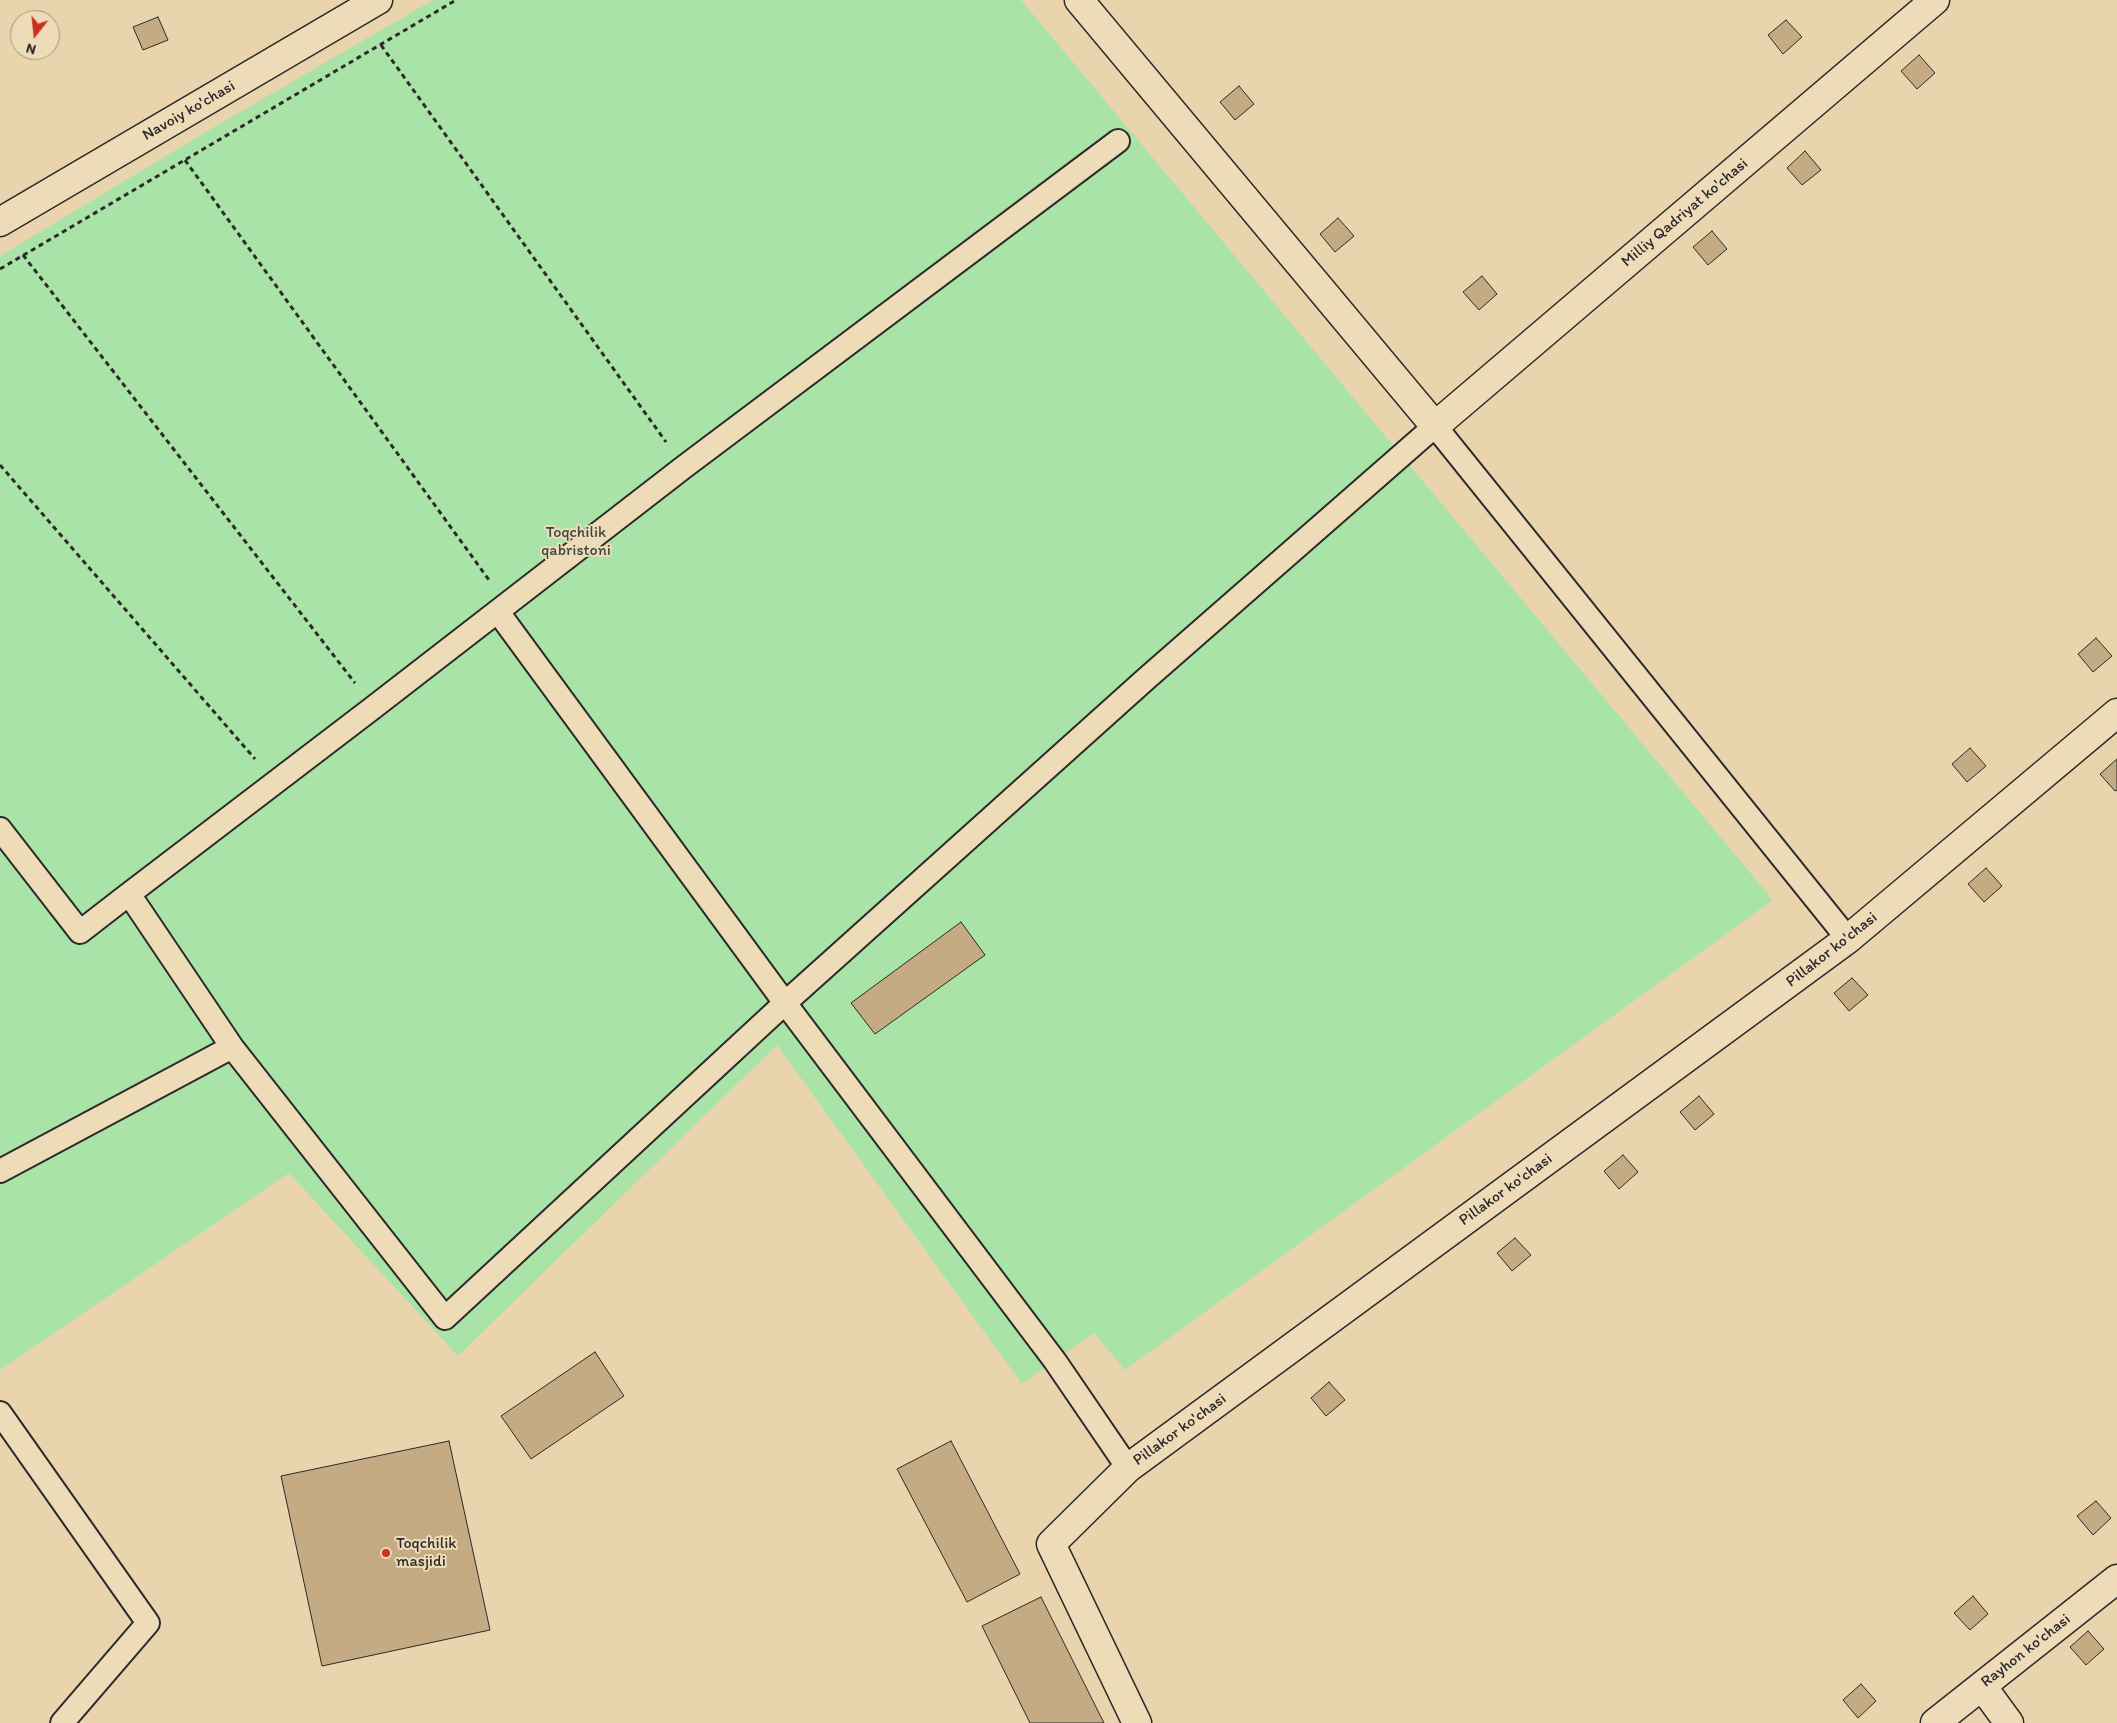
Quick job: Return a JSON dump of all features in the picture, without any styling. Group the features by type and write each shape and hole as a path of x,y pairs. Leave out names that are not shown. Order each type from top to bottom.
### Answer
{"street":[{"name":"Navoiy ko'chasi","path":"0,222 378,0"},
{"path":"1079,0 1435,426"},
{"name":"Milliy Qadriyat ko'chasi","path":"1435,426 1935,0"},
{"name":"Pillakor ko'chasi","path":"1137,1723 1051,1544 1128,1468 1848,939 2117,713"},
{"name":"Rayhon ko'chasi","path":"1935,1723 2117,1579"},
{"path":"1982,1686 2009,1723"}],"lane":[{"path":"0,829 80,932 374,708 684,467 1118,141"},
{"path":"129,894 232,1047 445,1318 785,1003 1154,672 1435,426 1848,939"},
{"path":"502,608 785,1003 1055,1361 1128,1468"},
{"path":"0,1171 232,1047"},
{"path":"0,1413 148,1623 62,1723"}],"path":[{"path":"0,269 456,0"},
{"path":"381,44 684,467"},
{"path":"185,160 502,608"},
{"path":"23,255 374,708"},
{"path":"0,465 276,782"}],"green space":[{"name":"Toqchilik qabristoni","path":"433,0 1021,0 1773,900 1125,1370 1094,1333 1022,1384 777,1045 458,1356 289,1173 0,1370 0,256 214,127"}],"building":[{"path":"158,17 168,40 143,50 133,27"},
{"path":"1786,20 1802,37 1783,54 1768,35"},
{"path":"1919,55 1935,73 1917,89 1901,71"},
{"path":"1239,86 1254,104 1235,120 1220,102"},
{"path":"1805,151 1821,170 1802,185 1787,168"},
{"path":"1338,218 1354,236 1335,252 1320,234"},
{"path":"1712,231 1727,249 1708,265 1693,247"},
{"path":"1482,276 1497,294 1479,310 1463,292"},
{"path":"2096,638 2112,656 2093,672 2078,654"},
{"path":"1970,748 1986,766 1967,782 1952,764"},
{"path":"2117,759 2117,790 2115,791 2100,774"},
{"path":"1986,868 2002,886 1984,902 1968,884"},
{"path":"961,922 985,955 875,1034 851,1003"},
{"path":"1852,978 1868,995 1849,1011 1834,993"},
{"path":"1699,1096 1714,1114 1695,1130 1680,1112"},
{"path":"1623,1155 1638,1172 1619,1189 1604,1171"},
{"path":"1515,1238 1531,1255 1512,1271 1497,1253"},
{"path":"595,1352 624,1396 531,1459 501,1416"},
{"path":"1329,1382 1345,1400 1326,1416 1311,1398"},
{"name":"Toqchilik masjidi","path":"449,1441 490,1630 322,1666 281,1476"},
{"path":"951,1441 1020,1574 967,1602 897,1469"},
{"path":"2096,1501 2111,1518 2093,1535 2077,1516"},
{"path":"1973,1596 1988,1614 1970,1630 1954,1613"},
{"path":"1041,1597 1104,1723 1030,1723 982,1626"},
{"path":"2088,1631 2104,1649 2086,1665 2070,1647"},
{"path":"1861,1684 1876,1701 1858,1718 1843,1700"}],"place":[{"name":"Toqchilik masjidi","path":"386,1553"}]}
